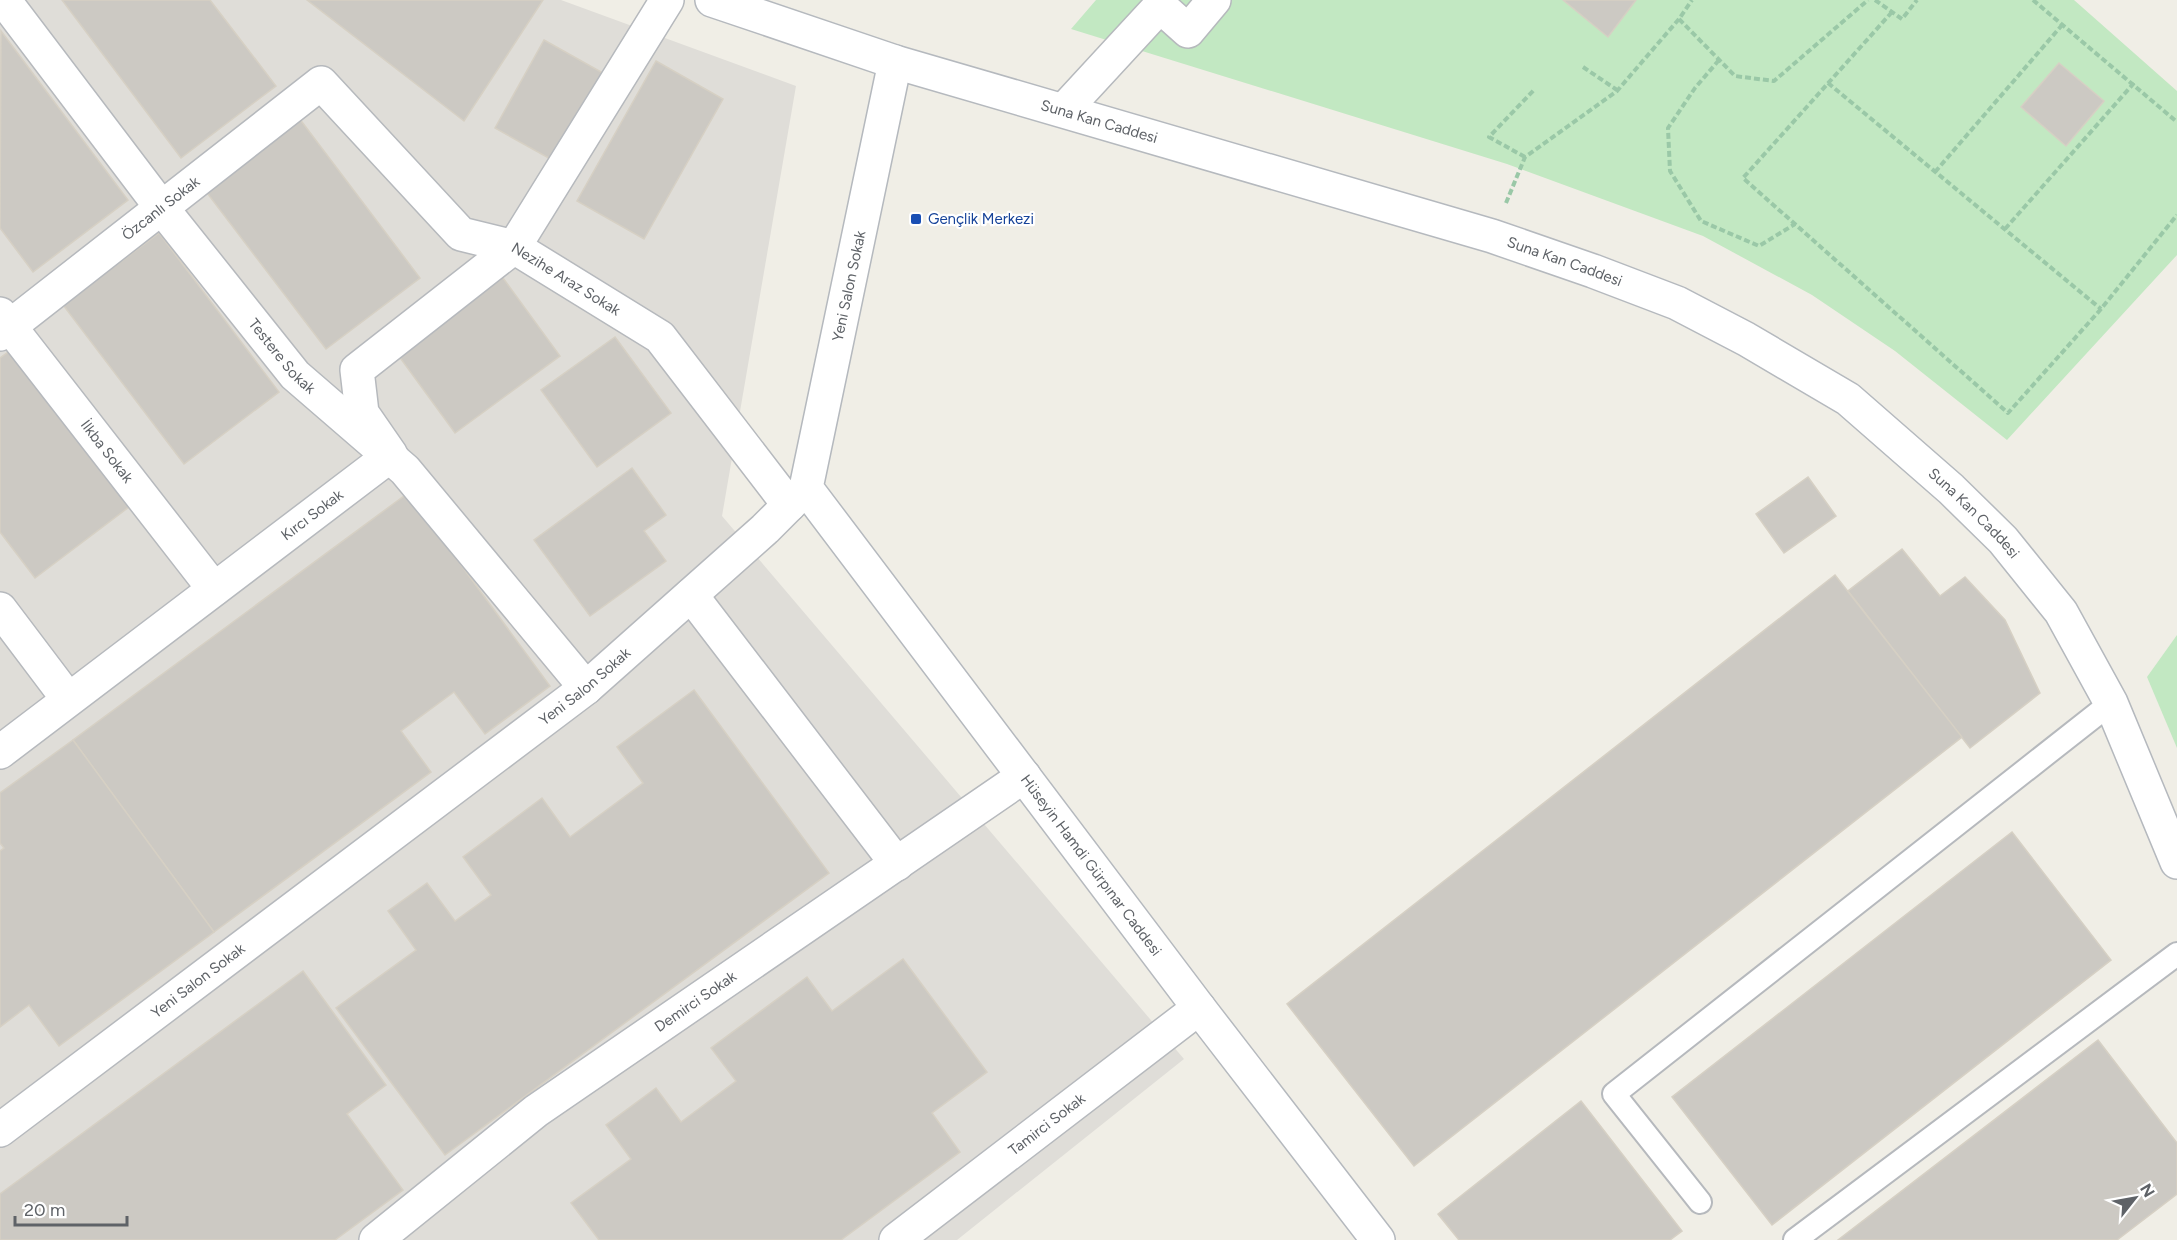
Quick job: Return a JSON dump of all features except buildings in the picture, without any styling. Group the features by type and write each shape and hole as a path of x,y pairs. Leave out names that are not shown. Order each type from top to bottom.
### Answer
{"street":[{"name":"Testere Sokak","path":"4,0 161,207 296,375 391,455 586,688"},
{"path":"391,455 362,413 357,370 514,247 667,0"},
{"name":"Suna Kan Caddesi","path":"712,0 895,62 1492,236 1677,303 1746,339 1848,399 1951,489 2003,540 2061,612 2111,703 2177,862"},
{"path":"1065,110 1160,6 1188,31 1225,3"},
{"name":"Yeni Salon Sokak","path":"0,1130 586,688 798,496 895,62"},
{"name":"Özcanlı Sokak","path":"3,325 321,83"},
{"name":"Nezihe Araz Sokak","path":"321,83 461,234 514,247 660,337 798,496"},
{"name":"İlkba Sokak","path":"3,325 214,590"},
{"name":"Kırcı Sokak","path":"0,752 391,455"},
{"name":"Hüseyin Hamdi Gürpınar Caddesi","path":"798,496 1024,776 1378,1240"},
{"path":"691,595 897,864"},
{"path":"0,609 68,699"},
{"name":"Demirci Sokak","path":"376,1240 536,1111 1024,776"},
{"name":"Tamirci Sokak","path":"896,1240 1199,1008"}],"lane":[{"path":"1700,1202 1614,1094 2111,703"},
{"path":"1795,1240 2177,954"}],"path":[{"path":"1492,236 1525,157 1617,91 1679,19 1692,0"},
{"path":"1679,19 1735,76 1774,81 1868,0"},
{"path":"1875,0 1902,19 1917,0"},
{"path":"2033,0 2177,122"},
{"path":"1892,12 1743,178 2008,412 2101,309 2177,215"},
{"path":"1935,172 2063,24"},
{"path":"1719,60 1695,88 1668,128 1670,171 1701,221 1760,246 1795,224"},
{"path":"1583,67 1617,91"},
{"path":"1828,83 2101,309"},
{"path":"2005,229 2133,83"},
{"path":"1525,157 1489,137 1534,90"}],"shaded area":[{"path":"0,0 561,0 796,86 722,516 1184,1059 957,1240 0,1240"}],"green space":[{"path":"1096,0 2074,0 2177,91 2177,255 2007,440 1895,351 1812,295 1703,236 1507,164 1071,29"},
{"path":"2177,635 2177,748 2147,677"}],"place":[{"name":"Gençlik Merkezi","path":"916,219"}]}
